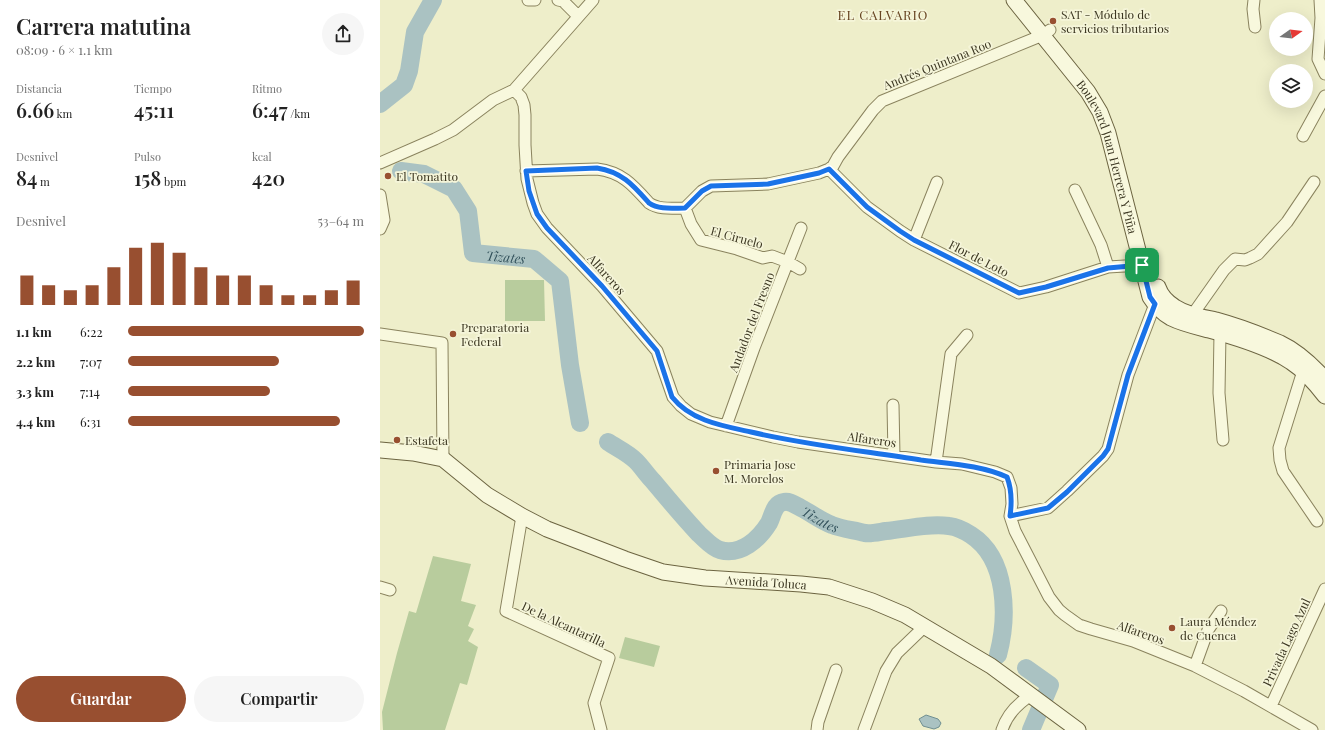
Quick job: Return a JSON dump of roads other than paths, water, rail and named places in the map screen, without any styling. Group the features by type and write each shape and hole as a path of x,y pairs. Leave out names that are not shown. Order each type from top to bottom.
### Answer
{"main road":[{"name":"Boulevard Juan Herrera Y Piña","path":"1014,0 1093,81 1103,96 1114,118 1160,292 1166,300 1191,319 1220,333 1247,342 1290,361 1306,366 1325,379"},
{"name":"Boulevard Juan Herrera Y Piña","path":"1026,0 1088,92 1102,117 1111,144 1150,297 1155,304 1172,318 1217,321 1255,333 1295,351 1325,396"},
{"path":"380,450 413,453 443,459"},
{"name":"Avenida Toluca","path":"443,459 487,495 547,529 663,572 705,578 829,587 872,601 905,615 991,666 1078,730"}],"street":[{"path":"528,0 535,0"},
{"path":"558,0 563,1 578,16"},
{"path":"380,163 453,130 493,100 514,90 578,16 594,0"},
{"path":"1254,0 1253,9 1255,27"},
{"path":"1320,0 1321,18 1318,59 1325,74"},
{"name":"Andrés Quintana Roo","path":"829,169 833,166 873,110 882,101 1047,33"},
{"name":"Alfareros","path":"514,90 521,97 524,105 526,171 529,191 537,214 547,228 602,286 657,351 672,397 676,402 691,414 710,422 726,426 798,442 936,462 962,464 995,472 1007,477 1011,488 1012,504 1010,516 1015,531 1049,597 1059,610 1080,625 1091,630 1133,641 1195,666 1271,706 1312,730"},
{"path":"1303,136 1325,96"},
{"path":"526,171 597,168 620,175 626,179 653,206 661,208 685,208 702,191 711,186 768,184 819,173 829,169"},
{"name":"Flor de Loto","path":"829,169 867,207 900,231 914,240 1019,293 1046,287 1108,268 1142,265"},
{"path":"914,240 937,182"},
{"path":"1191,319 1224,270 1234,259 1240,260 1250,258 1261,250 1287,222 1314,182"},
{"path":"1075,190 1101,245 1108,268"},
{"path":"380,195 384,220 380,229"},
{"name":"El Ciruelo","path":"685,208 691,224 701,240 737,249 763,258 772,256 788,262 800,269"},
{"name":"Andador del Fresno","path":"726,426 754,348 801,228"},
{"path":"1010,516 1048,508 1067,492 1103,456 1108,449 1128,375 1155,304"},
{"path":"1220,333 1219,393 1223,440"},
{"path":"380,334 442,343 443,459"},
{"path":"936,462 951,354 967,335"},
{"path":"1306,366 1279,448 1279,454 1283,471 1317,521"},
{"path":"894,405 894,456"},
{"name":"De la Alcantarilla","path":"522,516 506,612 609,658 594,703 601,730"},
{"name":"Privada Lago Azul","path":"1271,706 1325,589"},
{"path":"1195,666 1208,630 1221,611"},
{"path":"864,730 886,671 898,653 924,627"},
{"path":"817,730 818,722 836,670"},
{"path":"1002,730 1007,718 1020,702 1038,701"}],"water":[{"path":"926,715 938,719 941,723 939,727 934,729 923,726 919,719"}],"waterway":[{"name":"Tizates","path":"380,104 404,85 409,71 415,32 433,0"},
{"name":"Tizates","path":"401,171 424,174 454,189 468,211 473,253 534,259 560,281 570,365 580,423"},
{"name":"Tizates","path":"608,442 636,461 699,534 711,545 720,550 735,551 749,545 765,529 776,507 784,502 788,502 805,510 832,525 865,533 934,525 958,528 966,532 983,545 992,559 998,573 1004,607 998,655"},
{"name":"Tizates","path":"1026,668 1050,685 1031,730"}],"place":[{"name":"SAT - Módulo de servicios tributarios","path":"1053,21"},
{"name":"El Tomatito","path":"388,176"},
{"name":"Preparatoria Federal","path":"453,334"},
{"name":"Estafeta","path":"397,440"},
{"name":"Primaria Jose M. Morelos","path":"716,471"},
{"name":"Laura Méndez de Cuenca","path":"1172,628"}],"district":[{"name":"EL CALVARIO","path":"883,14"}]}
